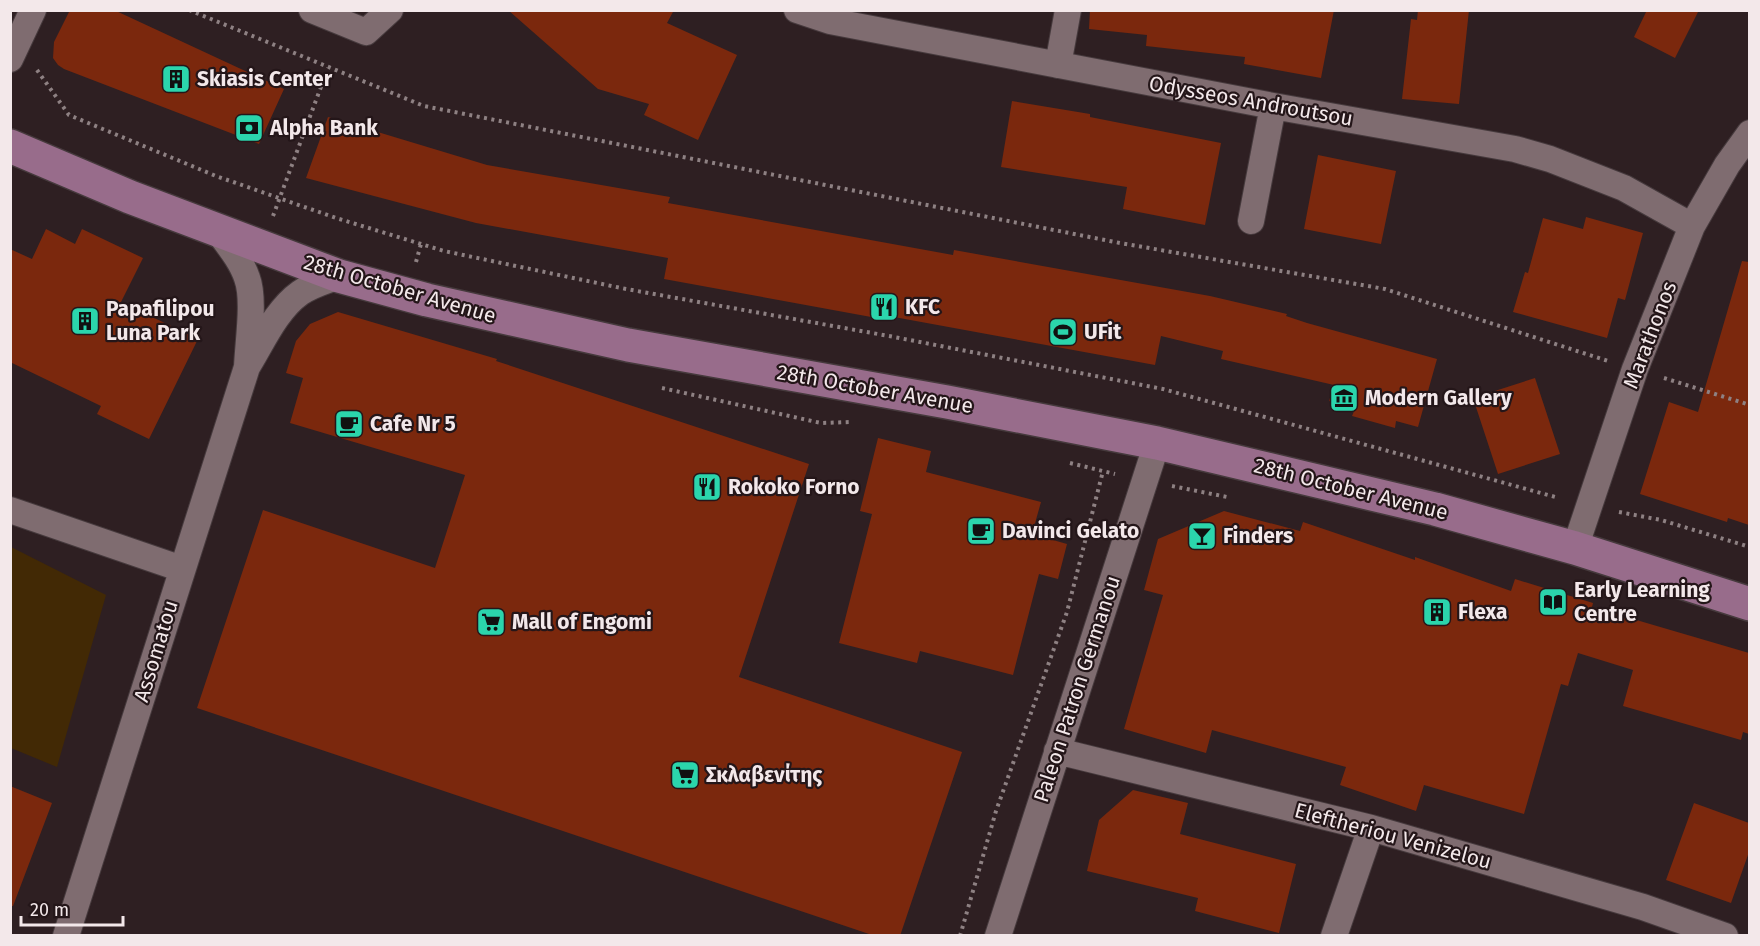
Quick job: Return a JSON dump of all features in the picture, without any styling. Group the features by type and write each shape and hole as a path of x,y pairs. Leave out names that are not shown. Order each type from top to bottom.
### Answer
{"main road":[{"name":"28th October Avenue","path":"10,146 130,197 339,276 496,317 628,345 936,400 1157,443 1435,508 1575,548 1749,604"}],"street":[{"path":"11,57 33,10"},
{"path":"312,10 366,32 390,10"},
{"name":"Odysseos Androutsou","path":"797,10 830,21 1273,106 1515,149 1550,159 1624,188 1692,226"},
{"path":"1058,65 1068,10"},
{"path":"1251,221 1273,106"},
{"name":"Marathonos","path":"1575,548 1635,369 1692,226 1727,165 1749,133"},
{"name":"Assomatou","path":"217,230 240,262 248,280 250,300 248,367"},
{"name":"Assomatou","path":"66,936 248,367 290,300 302,291 339,276"},
{"name":"Paleon Patron Germanou","path":"998,936 1157,443"},
{"path":"10,510 182,569"},
{"name":"Eleftheriou Venizelou","path":"1057,751 1371,828 1643,907 1725,936"},
{"path":"1334,936 1371,828"}],"path":[{"path":"189,10 424,106 1120,243 1384,289 1749,405"},
{"path":"11,57 39,72 69,114 216,176 444,251 626,289 889,336 1163,389 1589,506 1660,520 1749,547"},
{"path":"261,247 328,68"},
{"path":"960,936 996,811 1067,612 1103,471"}],"shaded area":[{"path":"11,547 106,595 57,767 11,748"}],"building":[{"name":"Skiasis Center","path":"70,10 114,10 284,89 259,144 58,65 53,58 54,42"},
{"path":"508,10 674,10 667,23 737,55 698,140 644,115 649,104 598,89"},
{"path":"1090,10 1334,10 1321,78 1244,64 1245,57 1146,46 1147,35 1089,29"},
{"path":"1418,10 1469,10 1459,104 1402,99 1411,19 1417,20"},
{"path":"1647,10 1699,10 1675,58 1634,37"},
{"path":"1012,101 1090,114 1090,117 1221,143 1205,225 1123,209 1127,187 1001,167"},
{"path":"328,117 487,165 670,197 668,203 953,255 954,250 1210,296 1287,314 1286,316 1307,323 1437,359 1418,427 1396,421 1395,428 1352,416 1355,409 1329,401 1334,385 1221,359 1223,351 1161,336 1155,365 894,317 893,321 664,279 668,258 476,223 306,178"},
{"path":"1318,155 1396,171 1381,244 1304,229"},
{"path":"1586,217 1643,233 1625,300 1618,298 1607,338 1513,312 1525,272 1528,273 1543,218 1583,229"},
{"name":"Papafilipou Luna Park","path":"46,229 75,244 82,229 143,258 121,302 198,339 149,439 97,414 101,406 10,362 10,249 32,259"},
{"path":"1742,261 1749,262 1749,525 1728,518 1727,522 1640,494 1669,402 1698,412"},
{"name":"Mall of Engomi","path":"338,312 497,359 496,361 809,464 739,677 962,752 900,936 875,936 197,708 263,510 435,568 465,475 290,423 303,378 286,373 296,341 310,324"},
{"path":"1535,378 1560,454 1498,474 1473,398"},
{"path":"878,438 931,451 926,472 1041,502 1032,534 1067,544 1058,579 1039,574 1013,675 920,651 917,663 839,643 872,514 860,511"},
{"path":"1224,511 1300,531 1303,522 1415,560 1415,557 1511,591 1515,579 1593,603 1592,607 1749,653 1749,734 1743,732 1741,740 1623,706 1633,670 1578,653 1568,686 1561,684 1524,814 1424,785 1416,811 1340,785 1346,767 1212,730 1206,753 1124,729 1163,595 1144,590 1158,539"},
{"path":"10,786 52,803 13,906 10,906"},
{"path":"1133,790 1188,803 1180,834 1296,864 1279,933 1195,911 1198,898 1087,871 1099,820"},
{"path":"1694,803 1749,823 1749,852 1731,903 1666,880"}],"place":[{"name":"Skiasis Center","path":"176,79"},
{"name":"Alpha Bank","path":"249,128"},
{"name":"KFC","path":"884,307"},
{"name":"Papafilipou Luna Park","path":"85,321"},
{"name":"UFit","path":"1063,332"},
{"name":"Modern Gallery","path":"1344,398"},
{"name":"Cafe Nr 5","path":"349,424"},
{"name":"Rokoko Forno","path":"707,487"},
{"name":"Davinci Gelato","path":"981,531"},
{"name":"Finders","path":"1202,536"},
{"name":"Early Learning Centre","path":"1553,602"},
{"name":"Flexa","path":"1437,612"},
{"name":"Mall of Engomi","path":"491,622"},
{"name":"Σκλαβενίτης","path":"685,775"}]}
